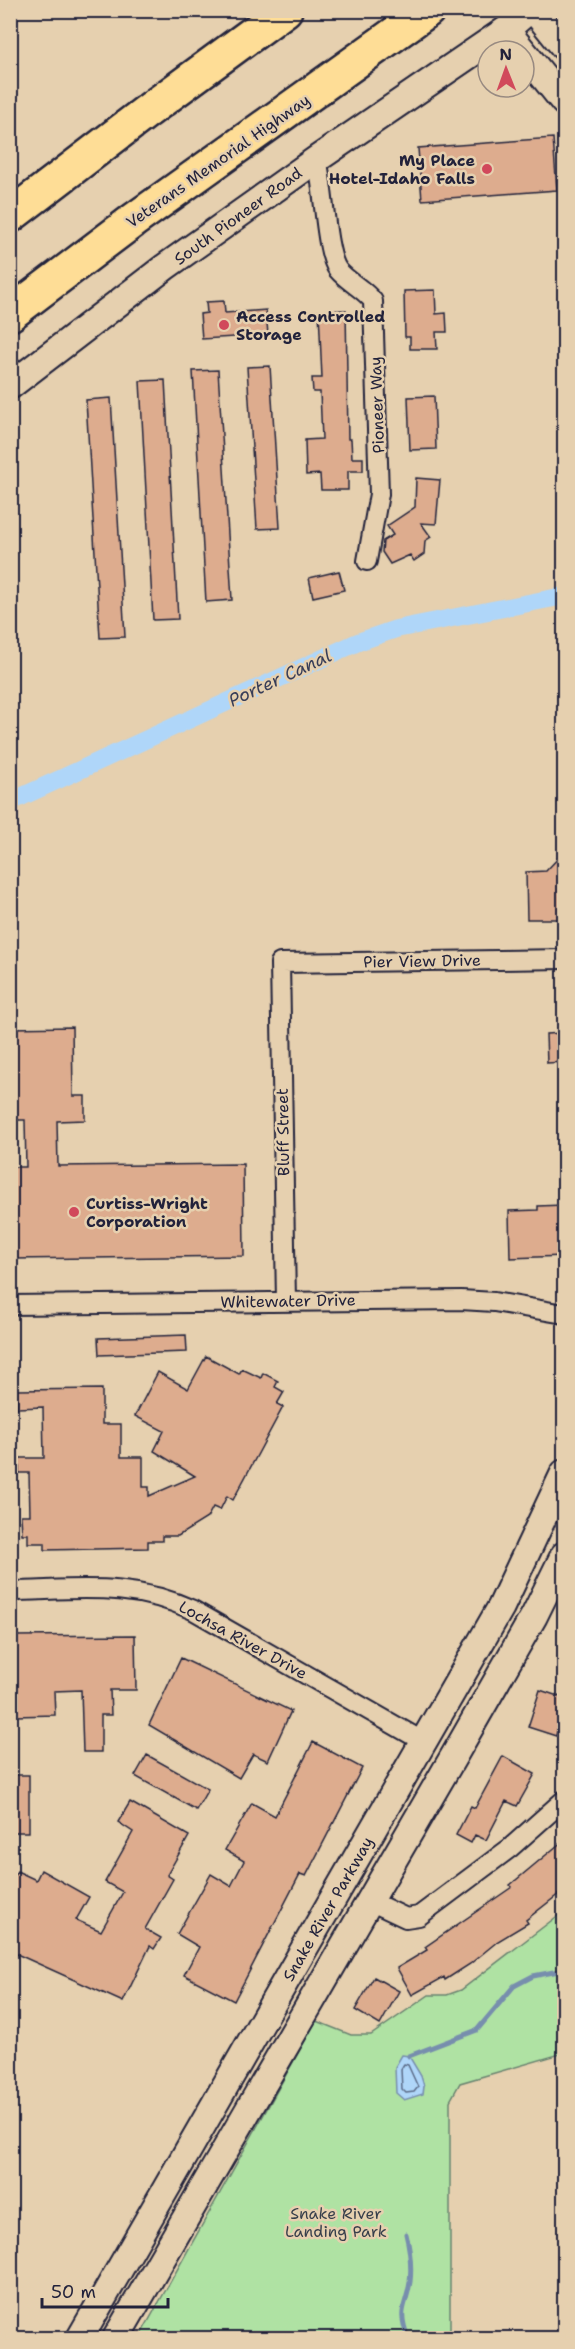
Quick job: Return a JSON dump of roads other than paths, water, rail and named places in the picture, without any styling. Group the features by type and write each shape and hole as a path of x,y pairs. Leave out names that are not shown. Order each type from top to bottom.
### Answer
{"highway":[{"path":"10,216 285,10"},
{"name":"Veterans Memorial Highway","path":"10,314 134,220 428,10"}],"street":[{"name":"South Pioneer Road","path":"10,386 165,267 317,159 506,30 529,10"},
{"path":"534,10 564,47"},
{"path":"506,30 564,102"},
{"name":"Pioneer Way","path":"317,159 323,179 331,254 338,270 366,292 374,302 379,494 367,561"},
{"name":"Pier View Drive","path":"280,963 564,959"},
{"name":"Bluff Street","path":"280,963 286,1301"},
{"name":"Whitewater Drive","path":"10,1305 477,1300 564,1314"},
{"name":"Snake River Parkway","path":"80,2338 501,1607 564,1473"},
{"name":"Snake River Parkway","path":"116,2338 534,1616 564,1555"},
{"name":"Lochsa River Drive","path":"10,1591 113,1589 142,1592 170,1600 193,1610 424,1742"},
{"path":"370,1901 406,1918 419,1916 510,1848 564,1800"}],"water":[{"path":"402,2055 409,2056 424,2086 423,2094 404,2100 396,2093 395,2067"}],"waterway":[{"name":"Porter Canal","path":"10,802 358,642 396,629 564,596"},
{"path":"409,2056 477,2030 514,1986 533,1976 564,1970"},
{"path":"406,2234 411,2276 403,2309 403,2320 408,2338"}],"place":[{"name":"My Place Hotel-Idaho Falls","path":"487,169"},
{"name":"Access Controlled Storage","path":"224,325"},
{"name":"Curtiss-Wright Corporation","path":"74,1212"}],"park label":[{"name":"Snake River Landing Park","path":"336,2222"}]}
